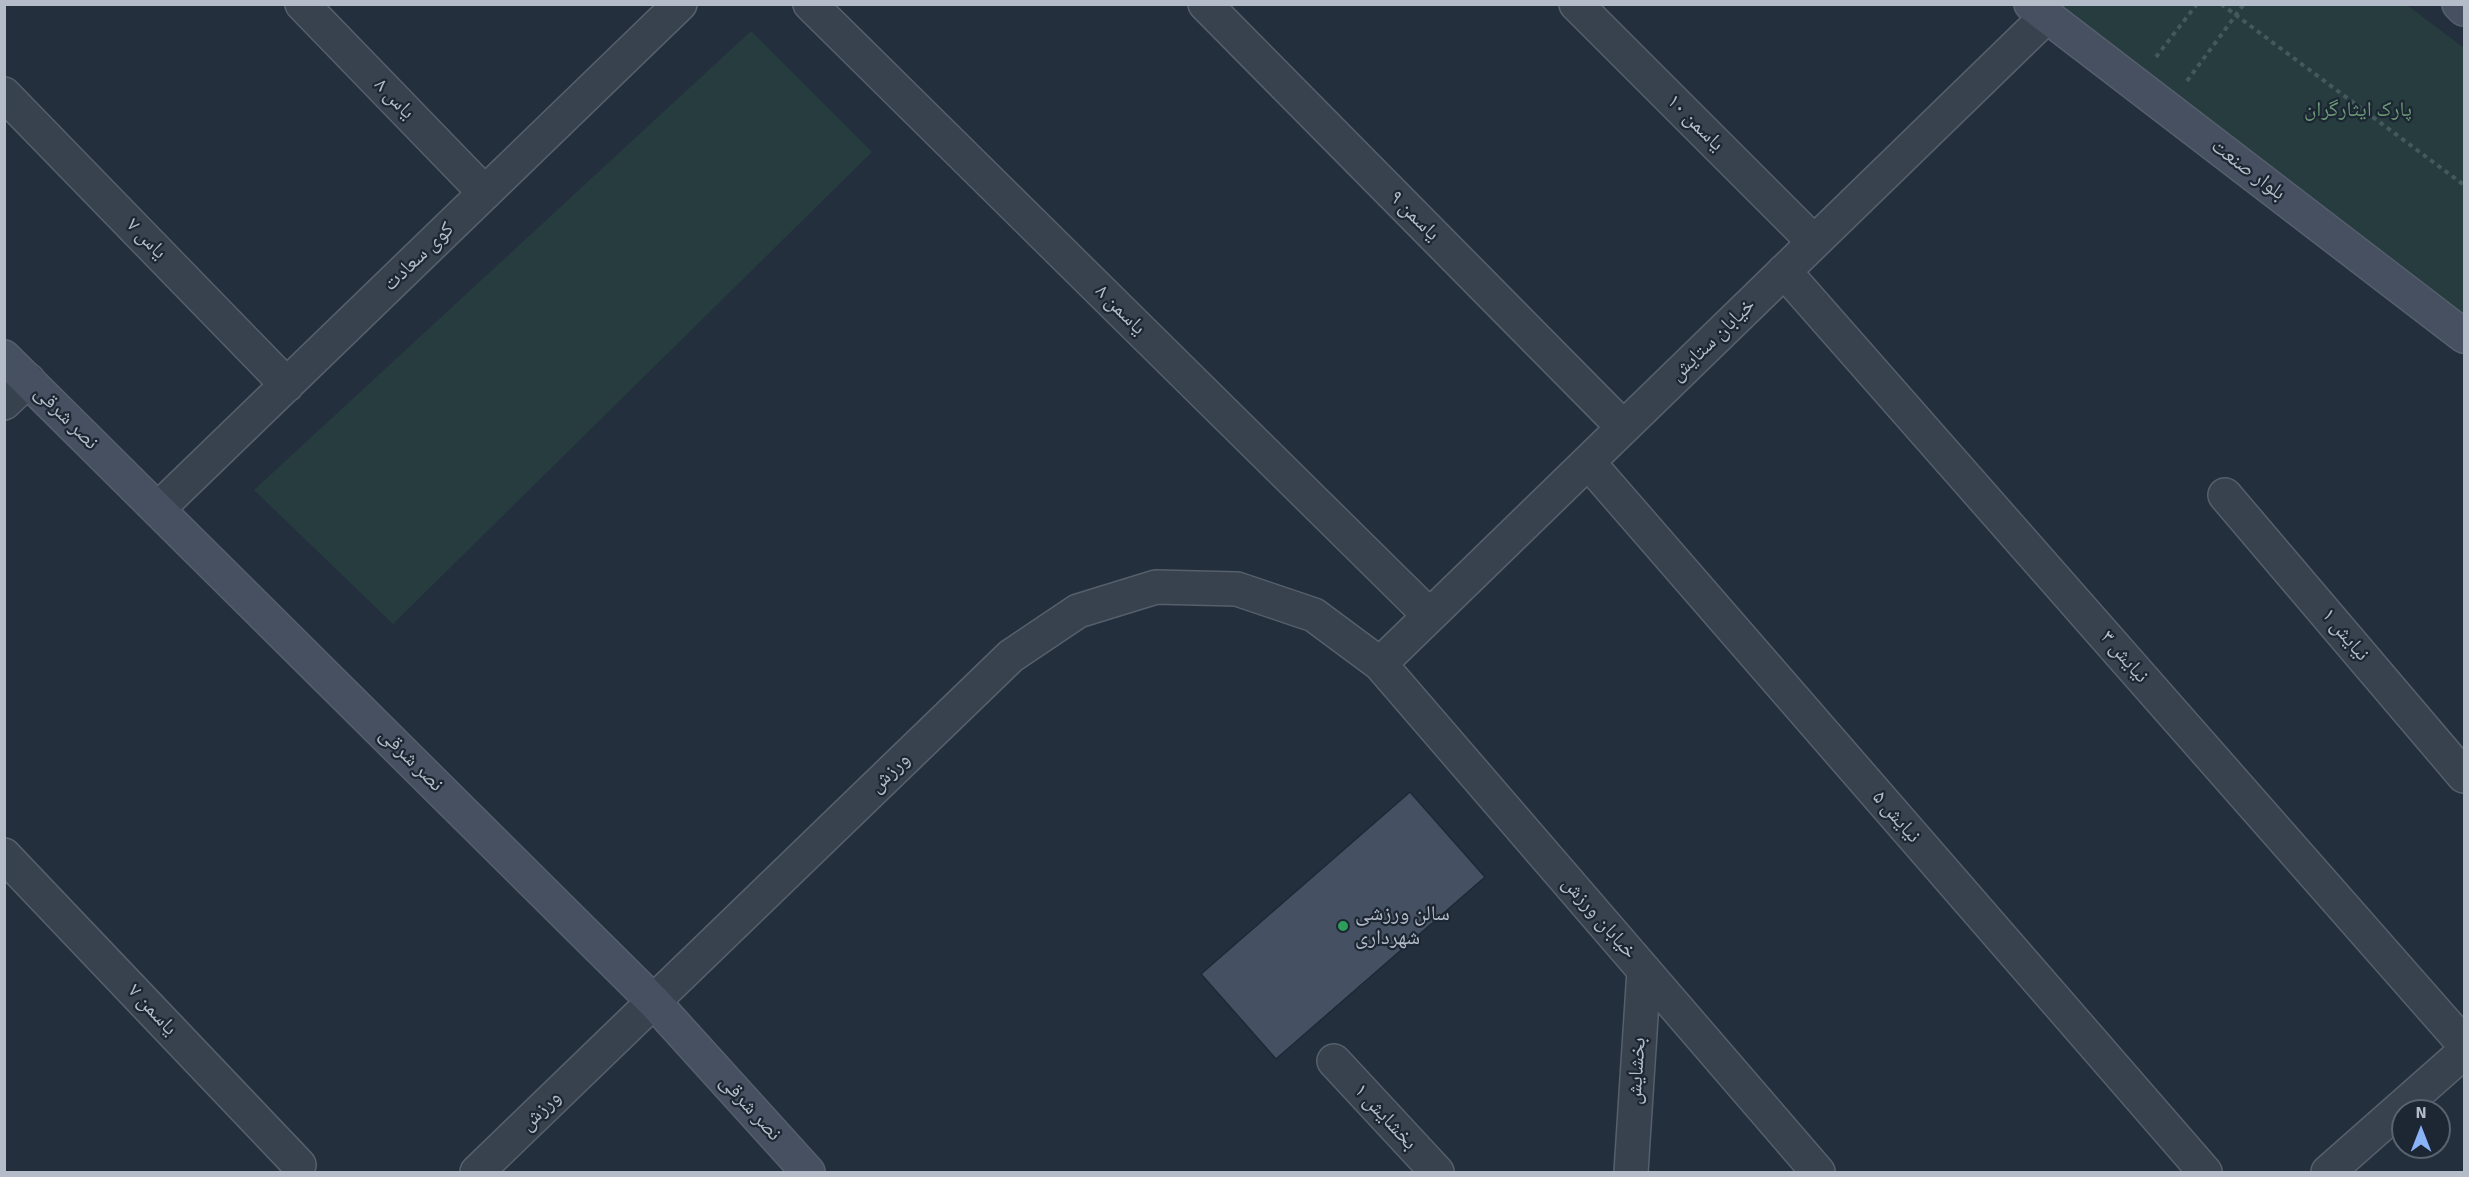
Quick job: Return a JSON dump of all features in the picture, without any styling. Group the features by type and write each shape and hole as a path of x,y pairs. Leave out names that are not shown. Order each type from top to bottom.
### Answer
{"street":[{"name":"یاس ۸","path":"302,4 485,193"},
{"name":"کوی سعادت","path":"158,509 680,4"},
{"name":"یاسمن ۸","path":"810,4 1429,615"},
{"name":"یاسمن ۹","path":"1205,4 1623,427"},
{"name":"یاسمن ۱۰","path":"1576,4 1814,242"},
{"path":"2459,4 2464,9"},
{"name":"خیابان ستایش","path":"1380,664 1814,242 2039,10"},
{"name":"بلوار صنعت","path":"2039,10 2464,336"},
{"name":"یاس ۷","path":"4,94 287,385"},
{"name":"نیایش ۳","path":"1784,271 2464,1044"},
{"name":"نصر شرقی","path":"4,357 654,1002 808,1173"},
{"path":"4,403 28,380"},
{"name":"نیایش ۵","path":"1587,462 2205,1173"},
{"name":"نیایش ۱","path":"2225,495 2464,776"},
{"name":"ورزش","path":"477,1173 1011,656 1078,610 1156,587 1238,589 1314,615 1380,664"},
{"name":"خیابان ورزش","path":"1380,664 1818,1173"},
{"name":"یاسمن ۷","path":"4,855 299,1165"},
{"name":"بخشایش","path":"1631,1173 1644,970"},
{"path":"2328,1173 2464,1052"},
{"name":"بخشایش ۱","path":"1334,1061 1437,1173"}],"path":[{"path":"2135,83 2197,4"},
{"path":"2221,4 2464,185"},
{"path":"2167,108 2244,4"}],"green space":[{"name":"پارک ایثارگران","path":"2037,5 2407,5 2464,48 2464,322"},
{"path":"751,31 872,152 393,624 254,490"}],"building":[{"name":"سالن ورزشی شهرداری","path":"1410,792 1485,877 1276,1059 1201,974"}],"place":[{"name":"سالن ورزشی شهرداری","path":"1343,926"}]}
